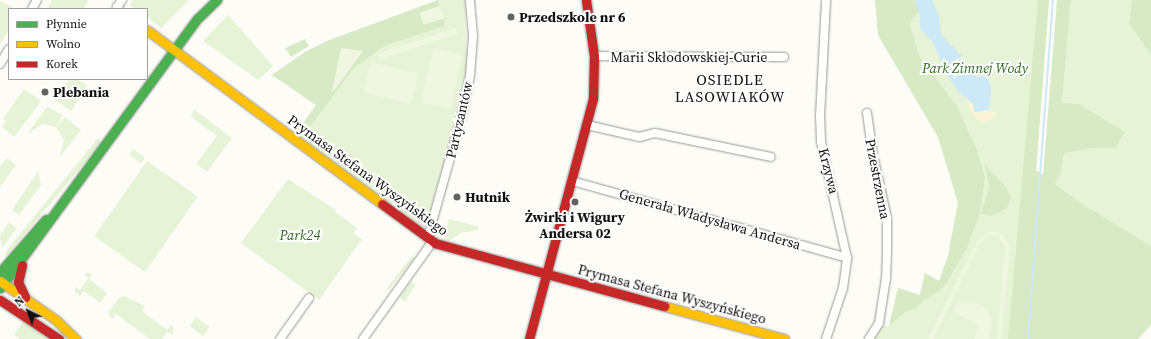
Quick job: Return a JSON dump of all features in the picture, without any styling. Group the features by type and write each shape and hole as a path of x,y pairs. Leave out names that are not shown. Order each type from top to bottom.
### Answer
{"street":[{"path":"27,299 18,282 18,272 25,257 54,212 197,19 217,0"},
{"name":"Partyzantów","path":"364,339 430,239 461,119 470,76 473,36 470,0"},
{"path":"529,339 588,125 593,98 594,56 586,0"},
{"name":"Krzywa","path":"826,0 820,116 821,142 847,258 843,288 826,339"},
{"name":"Prymasa Stefana Wyszyńskiego","path":"148,31 430,239 448,248 785,339"},
{"path":"0,64 8,51"},
{"name":"Marii Skłodowskiej-Curie","path":"594,56 784,57"},
{"name":"Przestrzenna","path":"867,113 872,150 887,218 888,252 886,278 879,323 869,339"},
{"path":"588,125 639,137 655,133 772,157"},
{"name":"Generała Władysława Andersa","path":"572,181 847,258"},
{"path":"0,272 34,230 54,212"},
{"path":"0,263 14,254"},
{"path":"25,257 1,284 27,299 56,320 76,339"},
{"path":"280,339 309,298"},
{"path":"0,300 59,339"},
{"path":"0,310 14,309"}],"green space":[{"path":"52,0 88,1 84,8 48,8"},
{"path":"133,0 189,0 161,28 148,18 148,8 134,8 130,5"},
{"path":"438,0 465,0 467,66 456,118 428,219 425,227 420,227 295,134 316,105 272,75 305,52 327,41"},
{"path":"438,0 440,6 420,13 423,24 444,18 444,26 384,46 354,68 310,127 304,122 316,105 272,75 305,52 327,41"},
{"name":"Park Zimnej Wody","path":"875,0 1049,0 1023,339 868,339 877,325 889,326 898,288 920,295 925,273 939,281 948,256 958,203 938,137 878,35"},
{"path":"875,0 913,0 916,2 919,12 912,18 910,26 920,57 956,105 977,150 985,178 980,213 967,248 946,284 940,291 925,299 915,309 906,311 889,326 898,288 920,295 925,273 939,281 948,256 958,203 938,137 878,35"},
{"path":"1038,0 1049,0 1036,170 1043,175 1057,0 1071,0 1062,103 1079,104 1125,132 1116,148 1092,148 1064,153 1061,173 1055,184 1084,205 1151,246 1151,325 1138,339 1008,339"},
{"path":"1071,0 1132,0 1129,24 1151,55 1151,246 1084,205 1055,184 1061,173 1064,153 1092,148 1116,148 1125,132 1062,103"},
{"path":"1132,0 1151,0 1151,55 1129,24"},
{"path":"0,1 14,8 8,8 8,32 0,44"},
{"path":"440,6 444,18 424,25 420,12"},
{"path":"228,15 273,66 258,80 203,41"},
{"path":"456,28 458,34 379,59 377,54"},
{"path":"305,39 309,46 291,57 285,48"},
{"path":"341,48 363,51 332,93"},
{"path":"433,48 462,54 451,109 421,103"},
{"path":"371,62 419,74 411,104 364,92"},
{"path":"68,80 79,80 88,86 71,111 55,100"},
{"path":"24,89 41,101 14,137 2,127 6,121 3,119"},
{"path":"47,107 63,115 56,127 43,124 27,134"},
{"path":"195,110 232,138 207,172 196,164 217,136 190,116"},
{"path":"65,117 81,130 59,158 64,140 56,127"},
{"path":"98,138 102,142 5,258 6,251"},
{"path":"133,149 145,158 141,164 129,155"},
{"path":"7,158 16,165 0,187 0,167"},
{"path":"147,161 198,197 145,272 94,236"},
{"path":"985,165 1006,187 1011,198 1007,208 992,216 981,214 989,187"},
{"path":"38,171 41,185 19,215 12,210"},
{"name":"Park24","path":"288,179 336,210 335,212 357,228 353,233 362,239 319,300 241,243"},
{"path":"449,219 479,227 478,230 461,233 449,241 444,239"},
{"path":"9,222 17,228 2,248 0,235"},
{"path":"990,231 1003,234 1010,248 1001,339 997,339 1005,246 999,237 990,235 981,241 933,339 928,339 978,239"},
{"path":"412,256 414,259 389,290 387,288"},
{"path":"84,274 92,274 89,279 107,293 100,303 84,291 80,296 75,292 75,287 80,290 88,278"},
{"path":"411,282 416,285 405,301 402,300 400,297"},
{"path":"124,296 145,306 142,311 167,330 171,325 174,327 172,335 167,332 162,339 150,339 116,314 112,319 108,312 119,298"},
{"path":"976,303 989,310 992,323 989,339 975,339 978,325 954,312 957,304"},
{"path":"196,317 210,327 203,336 190,326"},
{"path":"24,321 49,339 20,339 14,334"}],"sand":[{"path":"966,98 978,113 989,110 995,112 996,117 982,124 971,112"}],"water":[{"path":"915,0 932,0 939,16 941,35 962,56 957,60 977,77 984,76 988,78 991,89 989,110 974,112 974,105 957,90 946,73 933,43 920,28 920,17"}],"waterway":[{"path":"1028,339 1053,0"}],"traffic: fast":[{"path":"0,288 197,19 217,0"},
{"path":"0,272 46,219"}],"traffic: slow":[{"path":"148,31 382,204"},
{"path":"0,281 56,320 76,339"},
{"path":"664,306 785,339"}],"traffic: jam":[{"path":"529,339 593,98 594,56 586,0"},
{"path":"382,204 435,243 664,306"},
{"path":"22,265 18,282 25,297"},
{"path":"0,300 59,339"}],"place":[{"name":"Przedszkole nr 6","path":"511,17"},
{"name":"Plebania","path":"45,92"},
{"name":"Hutnik","path":"457,197"},
{"name":"Żwirki i Wigury Andersa 02","path":"575,202"}],"district":[{"name":"OSIEDLE LASOWIAKÓW","path":"730,88"}]}
